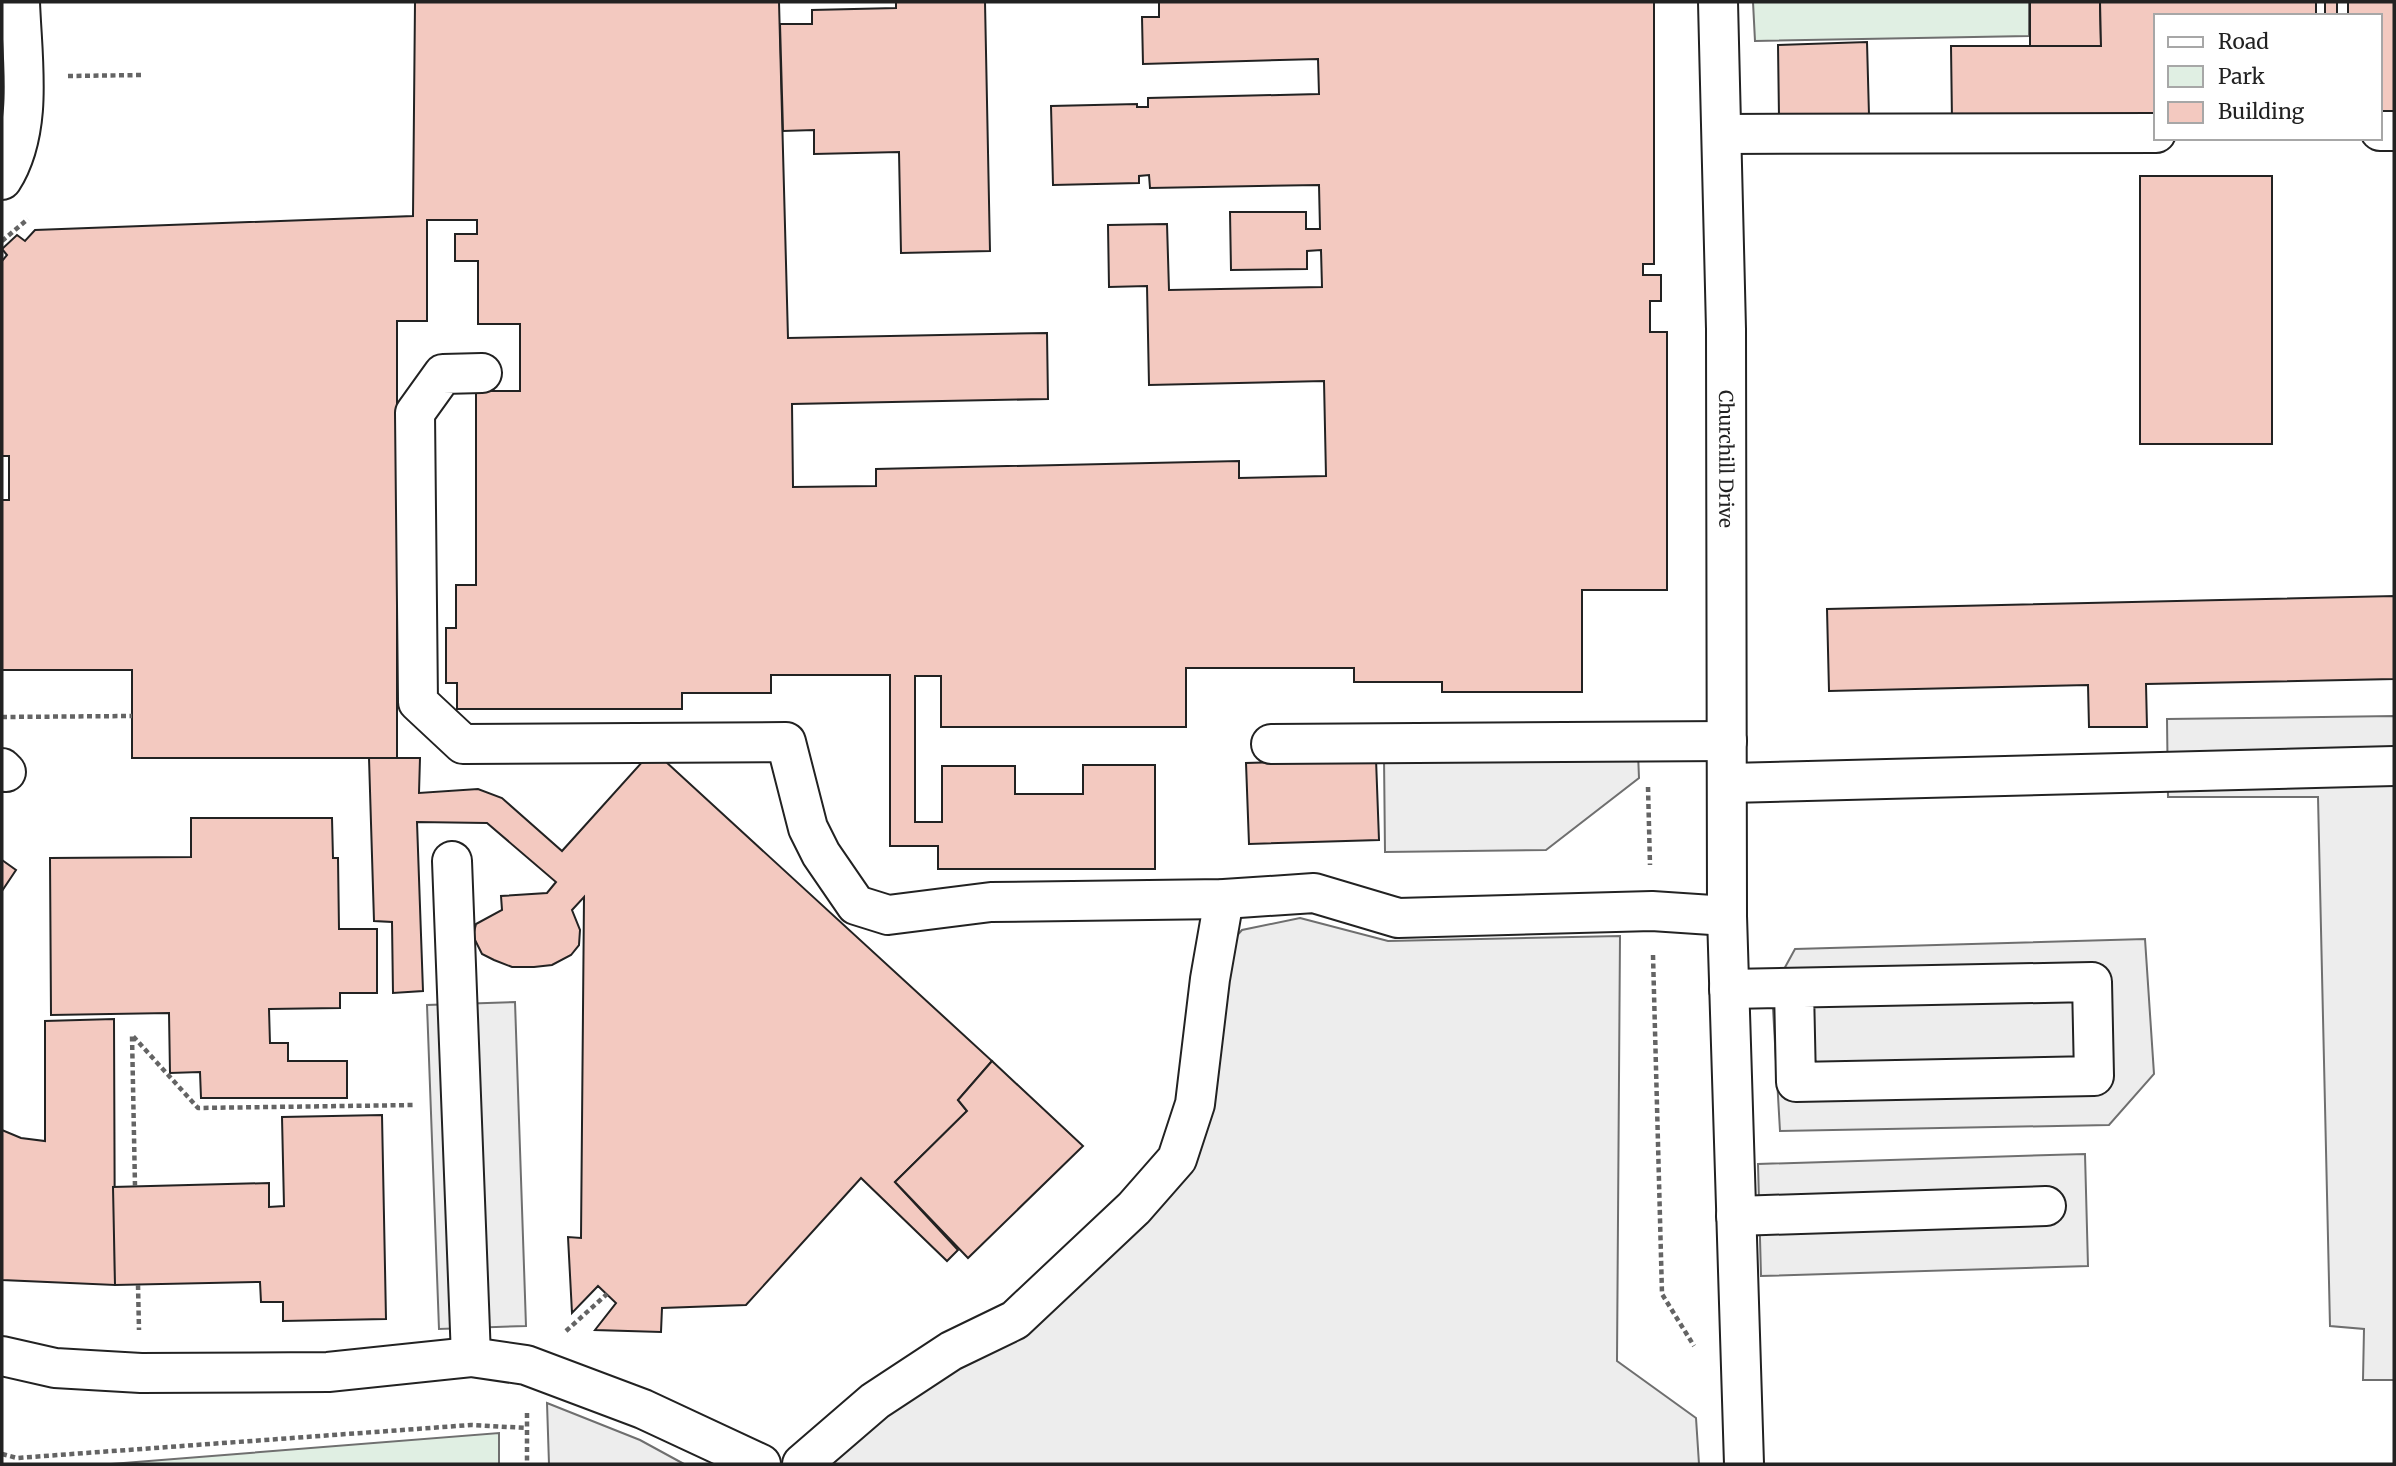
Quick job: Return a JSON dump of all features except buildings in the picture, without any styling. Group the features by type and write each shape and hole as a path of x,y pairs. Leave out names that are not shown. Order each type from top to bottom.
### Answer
{"street":[{"path":"2,180 14,161 22,111 20,2"},
{"name":"Churchill Drive","path":"1718,2 1722,134 1729,783 1727,916 1744,1464"},
{"path":"1722,134 2154,133"},
{"path":"482,373 443,374 415,413 418,702 463,744 786,742 808,828 821,854 856,905 888,915 991,902 1224,899 1314,893 1398,918 1652,911 1727,916"},
{"path":"1271,744 1727,741"},
{"path":"1729,783 2394,766"},
{"path":"452,861 471,1357"},
{"path":"802,1464 875,1401 951,1350 1015,1320 1134,1208 1177,1158 1195,1104 1210,979 1224,899"},
{"path":"1729,989 2092,982 2094,1076 1796,1082 1794,989"},
{"path":"1736,1216 2046,1206"},
{"path":"2,1356 55,1368 141,1373 328,1372 471,1357 526,1365 643,1409 761,1464"}],"path":[{"path":"2,717 132,716"},
{"path":"1675,741 1647,755 1662,1294 1698,1354"},
{"path":"135,1186 132,1035 198,1108 416,1105 417,1118"},
{"path":"527,1408 527,1464"},
{"path":"2,1454 17,1458 471,1425 527,1428"}],"green space":[{"path":"1753,2 2029,2 2029,36 1755,41"},
{"path":"499,1433 499,1464 111,1464"}],"shaded area":[{"path":"2394,716 2394,1380 2363,1380 2364,1329 2330,1326 2318,797 2168,797 2167,719"},
{"path":"1638,753 1639,778 1546,850 1385,852 1384,757"},
{"path":"1300,918 1388,941 1620,936 1617,1361 1696,1418 1699,1464 830,1464 1164,1179 1201,975 1242,930"},
{"path":"2145,939 2154,1074 2109,1125 1780,1131 1772,991 1795,949"},
{"path":"515,1002 526,1326 439,1329 427,1005"},
{"path":"2085,1154 2088,1266 1761,1276 1758,1164"},
{"path":"547,1403 640,1440 684,1464 549,1464"}]}
